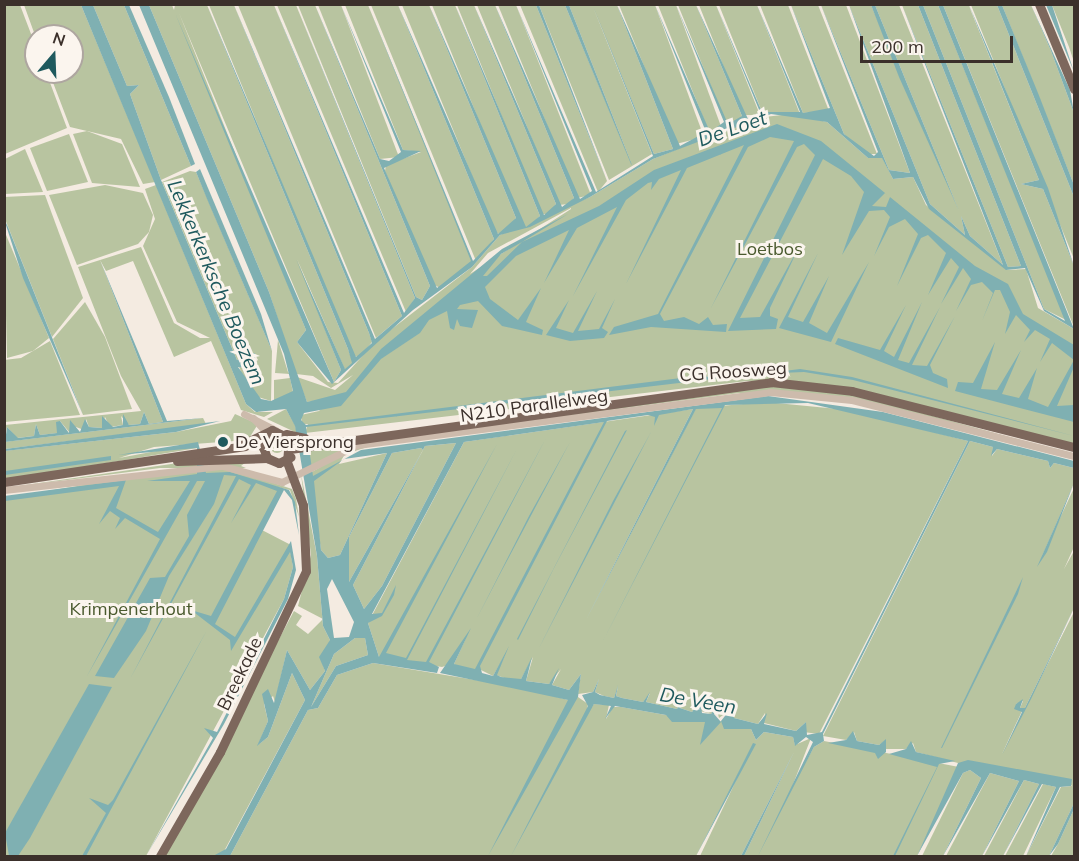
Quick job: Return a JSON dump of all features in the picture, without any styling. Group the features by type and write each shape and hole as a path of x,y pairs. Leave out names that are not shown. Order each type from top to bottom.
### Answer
{"main road":[{"path":"1039,4 1074,89"},
{"name":"CG Roosweg","path":"295,446 460,422 782,382 860,393 1074,447"},
{"path":"266,455 267,435"},
{"path":"201,460 267,435 295,446"},
{"path":"4,482 109,468 266,455 295,446"},
{"name":"Breekade","path":"160,856 213,767 301,591 308,556 300,494 294,474 295,446"}],"street":[{"name":"N210 Parallelweg","path":"4,490 201,460 232,466 279,482 294,474 313,469 357,445 782,392 861,402 1074,456"},
{"path":"244,414 253,418 267,435"}],"green space":[{"path":"5,4 20,5 27,24 24,24 24,84 50,84 67,128 5,154"},
{"path":"24,5 81,5 155,182 143,184 121,139 70,127 54,84 84,84 84,24 31,24"},
{"path":"93,5 124,5 191,166 161,180 130,94 139,85 127,86"},
{"name":"Loetbos","path":"149,5 172,5 174,10 175,5 207,5 353,363 345,370 297,259 341,370 334,382 179,13 306,330 297,342 328,382 338,383 375,342 472,267 500,235 590,197 653,159 755,118 791,114 827,122 868,158 882,157 893,179 913,177 926,205 1007,270 1026,269 1038,308 1074,329 1074,444 868,392 747,381 305,433 308,424 302,424 301,415 319,411 330,399 307,402 297,377 335,390 353,375 331,388 313,376 296,374 269,292","holes":["571,209 470,274 488,253"]},
{"path":"209,5 234,5 369,333 372,342 360,357 352,356"},
{"path":"238,5 274,5 402,316 376,338"},
{"path":"277,5 296,5 415,298 406,312"},
{"path":"298,5 315,5 430,286 422,300 416,297"},
{"path":"318,5 341,5 399,157 380,159"},
{"path":"345,5 368,5 472,261 440,288 431,283 385,171 386,165 421,152 403,150"},
{"path":"371,5 398,5 494,239 476,261"},
{"path":"402,5 429,5 516,218 507,230 498,234 493,227"},
{"path":"432,5 455,5 540,216 530,226 521,224"},
{"path":"457,5 474,5 556,204 548,214 541,214"},
{"path":"477,5 495,5 574,198 568,204 559,205"},
{"path":"498,5 516,5 591,195 577,198"},
{"path":"520,5 536,5 607,181 598,192"},
{"path":"539,5 565,5 632,165 569,5 617,5 673,149 654,154 593,7 652,154 609,180"},
{"path":"619,5 655,5 704,137 676,144"},
{"path":"658,5 676,5 722,129 709,132"},
{"path":"678,5 696,5 742,116 739,122 725,121"},
{"path":"699,5 716,5 760,115 743,115"},
{"path":"719,5 757,5 800,114 762,112"},
{"path":"760,5 788,5 829,111 803,113"},
{"path":"791,5 818,5 877,154 865,154 844,134"},
{"path":"821,5 846,5 910,173 889,170"},
{"path":"849,5 871,5 959,211 875,5 899,5 1003,265 970,236 961,216 965,235 930,204"},
{"path":"902,5 918,5 1021,266 1008,267"},
{"path":"923,5 938,5 1066,320 1044,309"},
{"path":"943,5 969,5 1039,180 1021,184 1043,189 1074,266 1074,327"},
{"path":"971,5 997,5 1074,197 1074,259"},
{"path":"1002,5 1031,5 1051,51 1074,113 1074,185"},
{"path":"1052,5 1074,5 1074,62 1069,47"},
{"path":"87,131 122,144 140,187 92,183 73,134"},
{"path":"69,134 88,182 47,191 30,148"},
{"path":"25,149 43,192 5,194 5,159"},
{"path":"190,171 196,172 272,351 271,401 255,396 244,381 239,366 245,369 258,360 255,354 237,360 162,182"},
{"path":"105,185 143,193 153,215 149,232 138,244 77,265 49,195"},
{"path":"156,185 246,404 255,412 273,412 264,417 241,410 211,341 174,357 133,261 106,271 100,260 141,247 174,323 200,338 210,338 177,322 143,246 155,219 145,189"},
{"path":"45,195 83,298 52,337 5,219 4,197"},
{"path":"4,230 49,338 33,351 7,358"},
{"path":"100,260 163,422 149,424 144,412 140,424 129,425 121,416 123,425 110,427 105,417 102,428 89,427 86,419 84,430 76,427 70,433 60,421 58,433 40,435 36,424 34,436 17,438 7,427 5,438 5,425 141,411 121,376 78,267"},
{"path":"85,302 105,337 132,409 83,415 53,339"},
{"path":"278,340 288,372 290,374 275,373"},
{"path":"50,341 80,415 5,422 4,360 21,358"},
{"path":"290,378 293,392 274,401 274,380"},
{"path":"767,386 853,394 1074,455 852,399 739,393 354,444 310,466 308,448"},
{"path":"766,402 848,410 968,441 819,734 803,732 806,722 796,731 764,723 765,713 758,724 734,718 734,707 719,718 716,706 711,714 697,710 700,701 692,712 680,708 682,699 677,709 646,702 650,693 643,702 622,698 616,696 618,686 614,698 604,696 595,692 599,679 593,692 578,694 581,674 569,690 552,685 561,669 549,684 526,681 533,657 521,679 513,681 496,675 505,655 493,676 479,669 462,670 454,664 466,638 451,664 442,667 379,657 368,623 464,442 693,409 586,620 696,408"},
{"path":"286,409 295,425 297,433 267,419"},
{"path":"235,414 258,424 248,440 194,444 197,448 5,480 4,451 176,432 231,421","holes":["194,444 119,458 154,447"]},
{"path":"203,418 206,424 5,449 4,442"},
{"path":"277,439 282,441 284,446 282,451 277,453 272,451 270,446 272,441"},
{"path":"970,441 993,447 992,456 997,449 1048,461 1050,468 1054,463 1074,468 1074,483 1040,561 1074,488 1074,547 1064,569 1074,551 1074,608 1025,708 1020,708 1023,701 1016,704 1022,711 1002,754 1074,612 1074,803 1049,856 1026,856 1061,787 1072,786 1063,778 958,763 916,752 913,743 906,749 886,749 886,740 879,745 857,741 854,732 846,740 823,736"},
{"path":"456,443 382,586 364,609 353,585 425,446"},
{"path":"374,445 345,454 339,464 387,453 340,555 328,558 321,550 310,473 352,449"},
{"path":"421,448 423,450 349,582 349,537 392,453"},
{"path":"185,462 246,462 241,466 246,468 160,468 5,488"},
{"name":"Krimpenerhout","path":"228,468 292,489 299,517 290,490 273,486 282,489 260,529 289,544 293,567 284,599 146,856 5,856 4,498 84,485 5,492"},
{"path":"301,474 317,556 322,619 298,606 311,555"},
{"path":"294,611 302,616 296,625 308,634 322,620 330,640 327,653 320,656 325,671 310,690 287,650 275,702 273,696 264,704 268,721 258,745 268,737 292,673 305,700 222,855 163,856"},
{"path":"355,638 365,638 368,655 336,666 311,707 334,654"},
{"path":"373,663 524,688 568,700 578,697 588,704 586,715 594,704 609,705 606,719 613,707 621,707 705,722 707,730 721,721 751,729 756,740 764,732 793,737 795,745 811,738 792,787 814,747 824,741 959,767 917,856 744,856 794,752 741,856 700,856 754,743 696,856 230,856 308,710 318,708 337,675"},
{"path":"970,770 981,778 943,856 922,856 963,773"},
{"path":"990,773 1019,781 982,856 946,856"},
{"path":"1024,780 1039,784 1003,856 984,856"},
{"path":"1043,784 1056,787 1023,856 1005,856"},
{"path":"1074,809 1074,856 1051,856 1058,844"}],"water":[{"path":"81,5 93,5 127,86 139,85 130,94 161,180 237,360 255,353 255,368 238,367 261,399 271,401 293,391 284,354 139,5 149,5 269,292 307,402 346,392 381,349 502,249 568,214 522,242 599,206 654,170 777,124 821,141 885,193 872,206 886,207 890,197 975,266 1008,284 1023,314 1074,345 1074,360 1052,343 1040,362 1050,339 1035,330 1024,342 1030,330 1016,315 1005,334 1010,312 1000,290 995,290 982,321 993,293 982,282 971,285 956,311 971,279 963,268 941,304 959,267 951,258 928,295 946,253 928,235 921,238 897,286 918,234 905,219 889,227 874,256 890,217 884,210 869,211 842,255 864,192 851,176 823,159 740,318 760,317 799,247 770,308 770,316 778,319 776,329 728,331 815,155 804,144 797,147 711,308 794,141 770,137 748,147 660,314 664,321 684,317 699,324 708,317 713,325 727,324 726,332 651,327 609,335 614,327 658,314 744,145 687,168 626,284 681,170 659,179 651,190 652,182 648,183 626,200 573,296 617,207 577,228 544,283 569,230 516,256 485,287 490,299 518,320 541,288 526,322 543,330 542,335 502,326 478,301 460,305 457,309 478,310 472,328 460,326 457,319 454,330 450,328 447,311 429,320 420,333 381,359 341,406 304,413 301,420 306,425 681,378 755,374 306,427 313,476 343,460 314,481 321,550 328,558 340,555 387,453 345,459 361,450 768,396 883,412 1074,461 1074,468 1054,463 1050,468 1048,461 997,449 991,456 993,447 970,441 823,734 824,741 814,747 758,856 813,742 806,737 795,746 793,737 764,732 756,740 751,729 724,729 721,721 732,707 734,718 758,724 767,713 764,724 796,731 806,722 807,735 822,732 968,441 808,403 725,405 603,641 722,408 696,409 586,620 693,409 659,415 654,426 655,417 648,415 607,421 480,666 482,673 493,676 509,646 497,675 501,677 521,679 532,657 526,681 549,684 559,668 552,685 569,690 581,674 578,697 488,856 568,700 440,673 471,628 454,664 475,669 604,422 464,442 372,614 382,613 396,585 394,595 382,616 368,623 379,657 497,444 386,653 406,658 519,445 407,660 426,662 546,438 429,662 439,667 437,673 373,663 337,675 318,708 308,710 230,856 213,856 226,849 305,700 292,673 268,737 257,746 268,721 262,694 268,689 274,703 287,650 310,690 325,671 319,657 330,640 323,626 317,556 295,426 286,409 256,412 246,404","holes":["522,242 487,276 483,276 501,254","456,443 382,586 364,609 353,585 422,452 349,582 349,537 392,453 421,448 423,450 425,446","332,579 354,622 349,637 334,638 327,589","355,638 365,638 368,655 336,666 311,707 334,654"]},
{"path":"124,5 129,5 169,97 195,164 191,166"},
{"name":"De Loet","path":"207,5 356,357 372,343 369,333 234,5 375,339 402,316 274,5 404,313 415,298 296,5 416,297 422,300 430,286 315,5 380,159 389,161 401,152 341,5 403,150 421,151 384,168 437,288 471,261 368,5 473,261 494,239 398,5 498,234 516,218 429,5 526,227 540,216 455,5 544,215 556,204 474,5 562,207 574,198 495,5 580,199 592,191 516,5 596,192 653,156 593,6 654,154 673,149 617,5 680,146 706,132 655,5 710,132 724,122 676,5 728,124 742,116 696,5 748,119 760,112 716,5 762,112 800,112 757,5 803,113 830,108 791,5 844,134 874,156 878,152 821,5 889,170 910,173 849,5 930,204 965,235 961,216 970,236 1003,265 902,5 1008,267 1021,266 918,5 923,5 1044,309 1065,321 938,5 943,5 1074,329 1044,311 1025,268 1006,270 929,209 913,177 893,179 882,158 868,158 827,122 771,114 653,159 590,197 530,227 500,235 472,267 413,310 332,384 297,342 306,330 175,13 334,382 341,370 296,259 345,369 352,363 348,349"},
{"path":"536,5 539,5 607,181"},
{"path":"565,5 569,5 632,165 631,164"},
{"path":"871,5 875,5 959,211 899,77"},
{"path":"969,5 1048,188 1074,266 1043,189 1021,184 1039,180"},
{"path":"997,5 1002,5 1038,93 1074,185 1074,197"},
{"path":"1031,5 1070,90 1074,113 1051,51"},
{"path":"1046,5 1052,5 1074,72 1072,67"},
{"path":"200,169 261,314 272,351 196,172"},
{"path":"4,219 8,227 83,415 23,278"},
{"path":"818,253 788,317 803,322 829,276 809,323 827,333 869,262 831,342 779,328"},
{"path":"100,260 167,421 203,418 5,442 7,427 18,438 34,436 36,424 40,435 57,433 56,422 60,421 69,433 70,420 80,432 85,419 89,427 102,428 102,416 113,427 123,425 123,414 129,425 140,424 144,412 149,424 163,422"},
{"path":"597,291 578,331 599,329 615,299 602,328 608,332 604,338 570,341 546,335 569,300 556,328 573,333"},
{"path":"922,302 898,360 909,363 940,307 912,365 927,366 955,316 930,365 933,373 947,379 948,388 835,344 838,338 880,350 906,305 884,351 894,357"},
{"path":"995,342 981,389 997,390 1021,350 1002,394 1019,398 1037,368 1028,399 1048,407 1074,360 1074,367 1057,406 1074,405 1074,422 955,391 958,382 973,383"},
{"path":"800,369 852,377 1074,436 853,380 804,372 759,374"},
{"path":"220,421 176,432 5,451 5,449"},
{"path":"627,430 518,640 517,639 625,431"},
{"path":"651,432 539,648 613,501"},
{"path":"198,442 206,473 230,472 289,490 295,502 299,535 292,500 284,490 215,624 235,637 291,541 296,570 288,599 224,724 146,856 213,738 204,728 217,732 284,599 293,567 290,552 231,651 230,640 191,610 211,616 277,491 256,483 231,523 251,485 239,479 130,679 236,476 224,475 214,504 169,576 146,631 114,678 95,676 150,578 165,577 189,536 187,515 205,481 197,481 86,678 160,539 125,518 115,529 120,518 110,511 99,524 119,486 5,501 4,496 126,480 116,508 158,532 190,481 147,481 197,474 197,448 118,455"},
{"path":"570,442 500,574 476,620 529,516"},
{"path":"111,456 111,460 5,475 5,471"},
{"path":"1074,483 1047,552 1037,567"},
{"path":"1023,577 1018,594 941,748"},
{"path":"1074,608 1002,755 1022,712 1014,709 1016,704 1023,699 1020,708 1025,708"},
{"path":"207,630 86,856 82,856 106,813 89,798 108,805 113,800"},
{"path":"599,679 595,692 600,695 614,698 618,685 616,696 643,702 650,692 646,702 677,709 682,698 680,708 692,712 700,700 702,713 711,714 717,705 714,714 721,722 700,745 705,722 672,722 666,715 615,706 605,719 611,706 594,704 511,856 588,706 582,695 593,692"},
{"path":"89,684 112,687 30,838 18,856 9,856 5,833"},
{"path":"853,731 857,741 879,745 886,739 886,752 878,759 875,753 828,743 846,740"},
{"path":"911,741 916,752 955,761 939,764 893,856 937,767 889,754 906,749"},
{"path":"753,743 756,744 696,856 744,761"},
{"path":"794,752 744,856 741,856"},
{"path":"968,760 1072,779 1071,786 1060,787 1026,856 1056,787 1042,784 1003,856 1039,784 1024,780 982,856 1019,781 990,773 943,856 981,778 970,770 963,773 917,856 958,763"},
{"path":"1074,803 1074,809 1058,844 1049,856"}],"place":[{"name":"De Viersprong","path":"223,442"}],"water label":[{"name":"Lekkerkerksche Boezem","path":"217,282"},
{"name":"De Veen","path":"698,700"}]}
